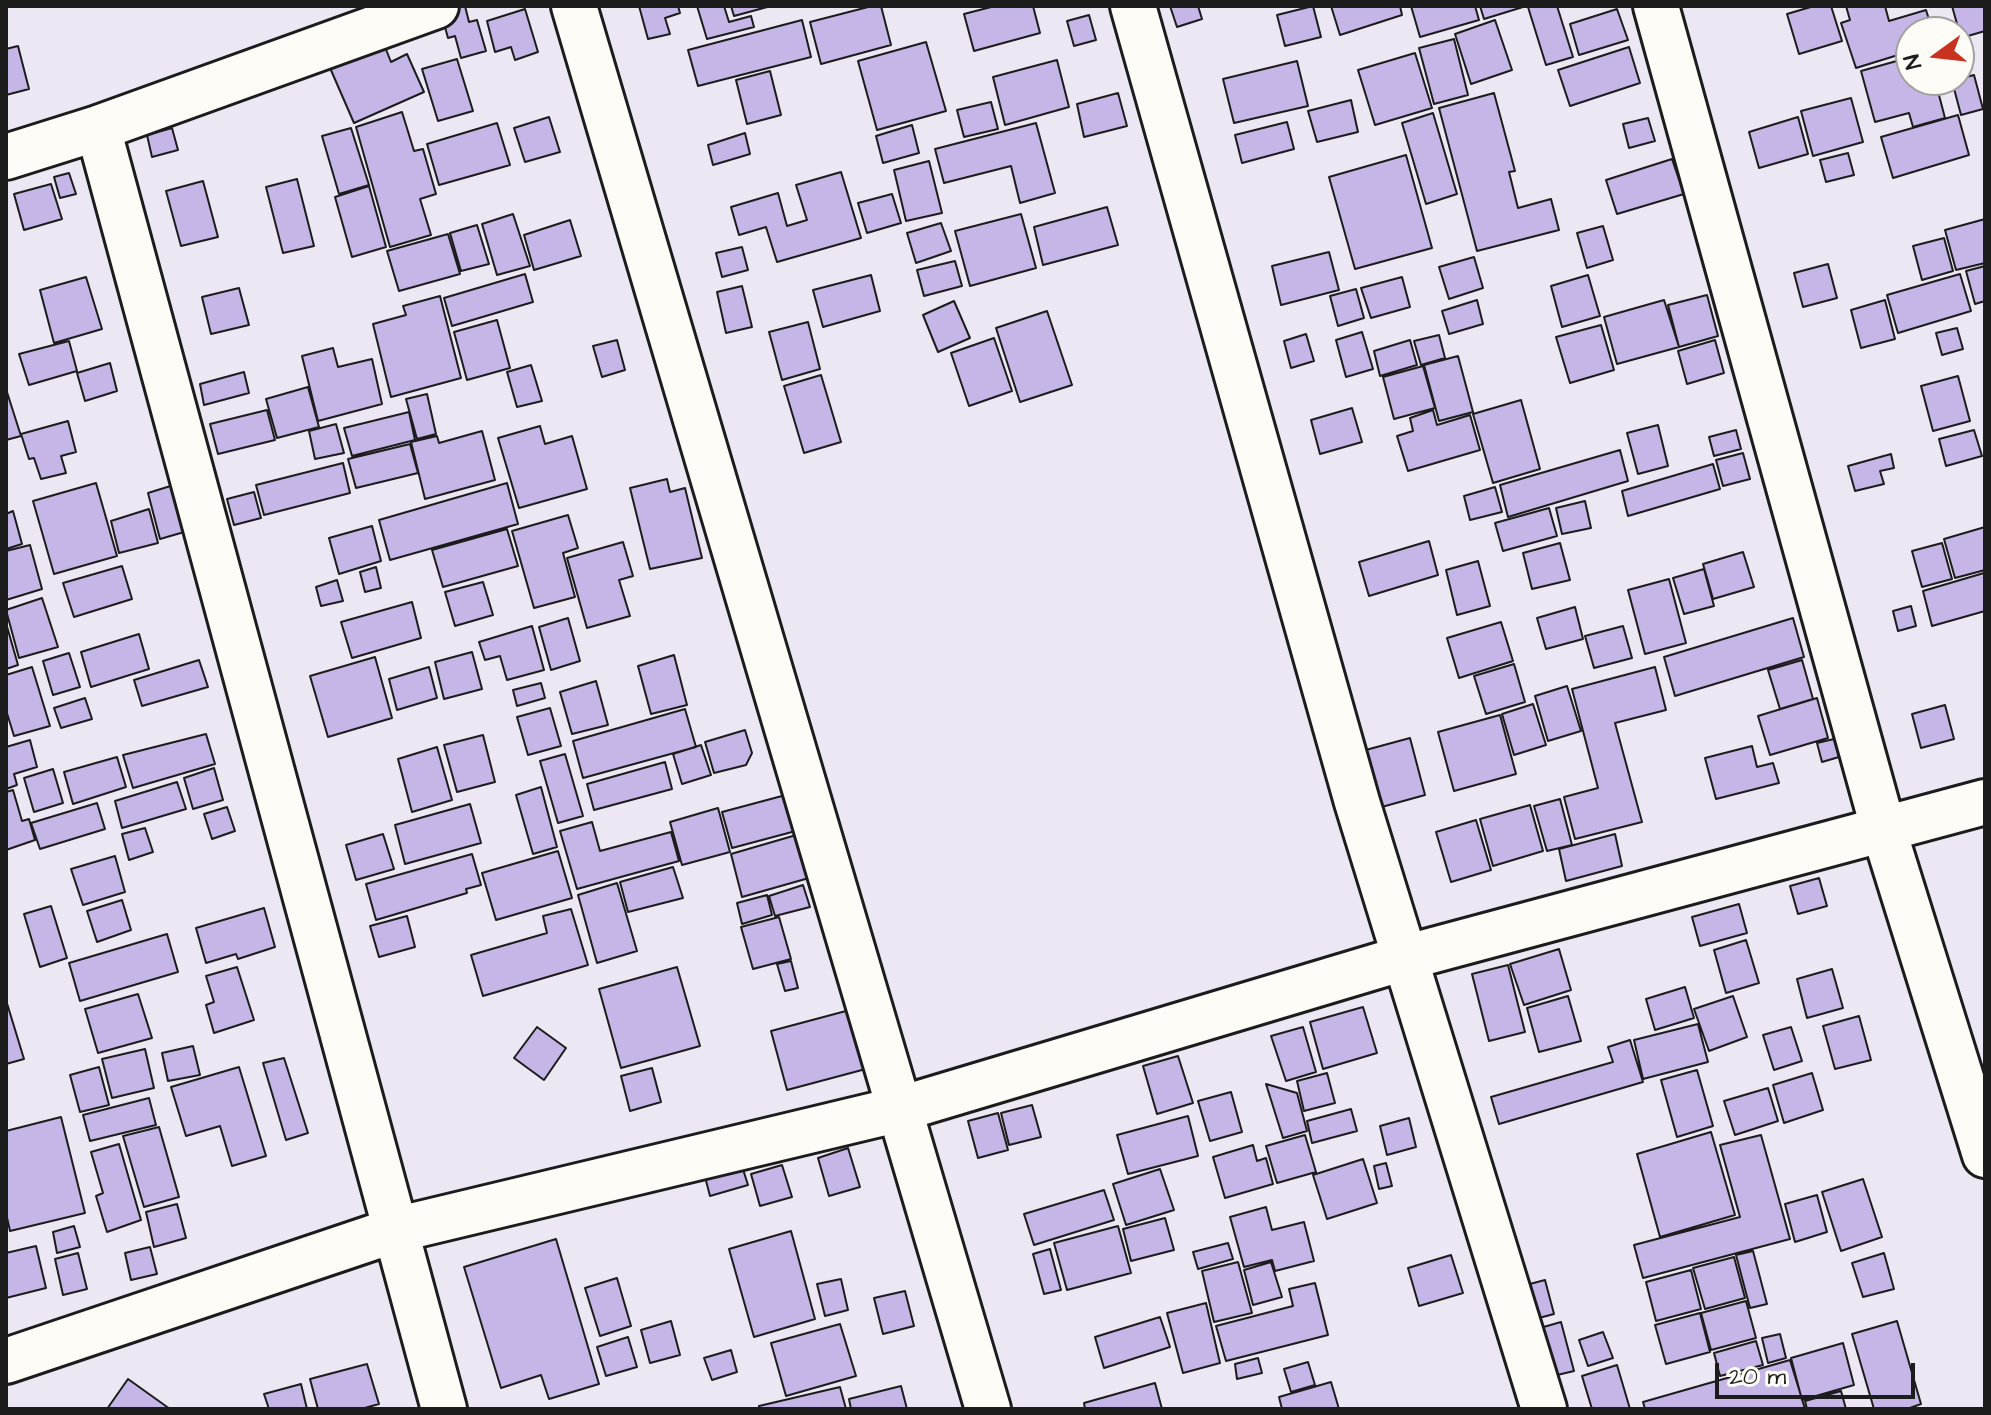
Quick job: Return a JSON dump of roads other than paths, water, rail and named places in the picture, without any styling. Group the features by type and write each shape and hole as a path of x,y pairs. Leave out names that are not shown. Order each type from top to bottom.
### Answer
{"street":[{"path":"6,157 98,128 436,6"},
{"path":"574,6 988,1409"},
{"path":"1133,6 1404,958 1544,1409"},
{"path":"1656,6 1884,831 1985,1155"},
{"path":"98,128 444,1409"},
{"path":"6,1361 395,1230 900,1109 1404,958 1985,802"}]}
